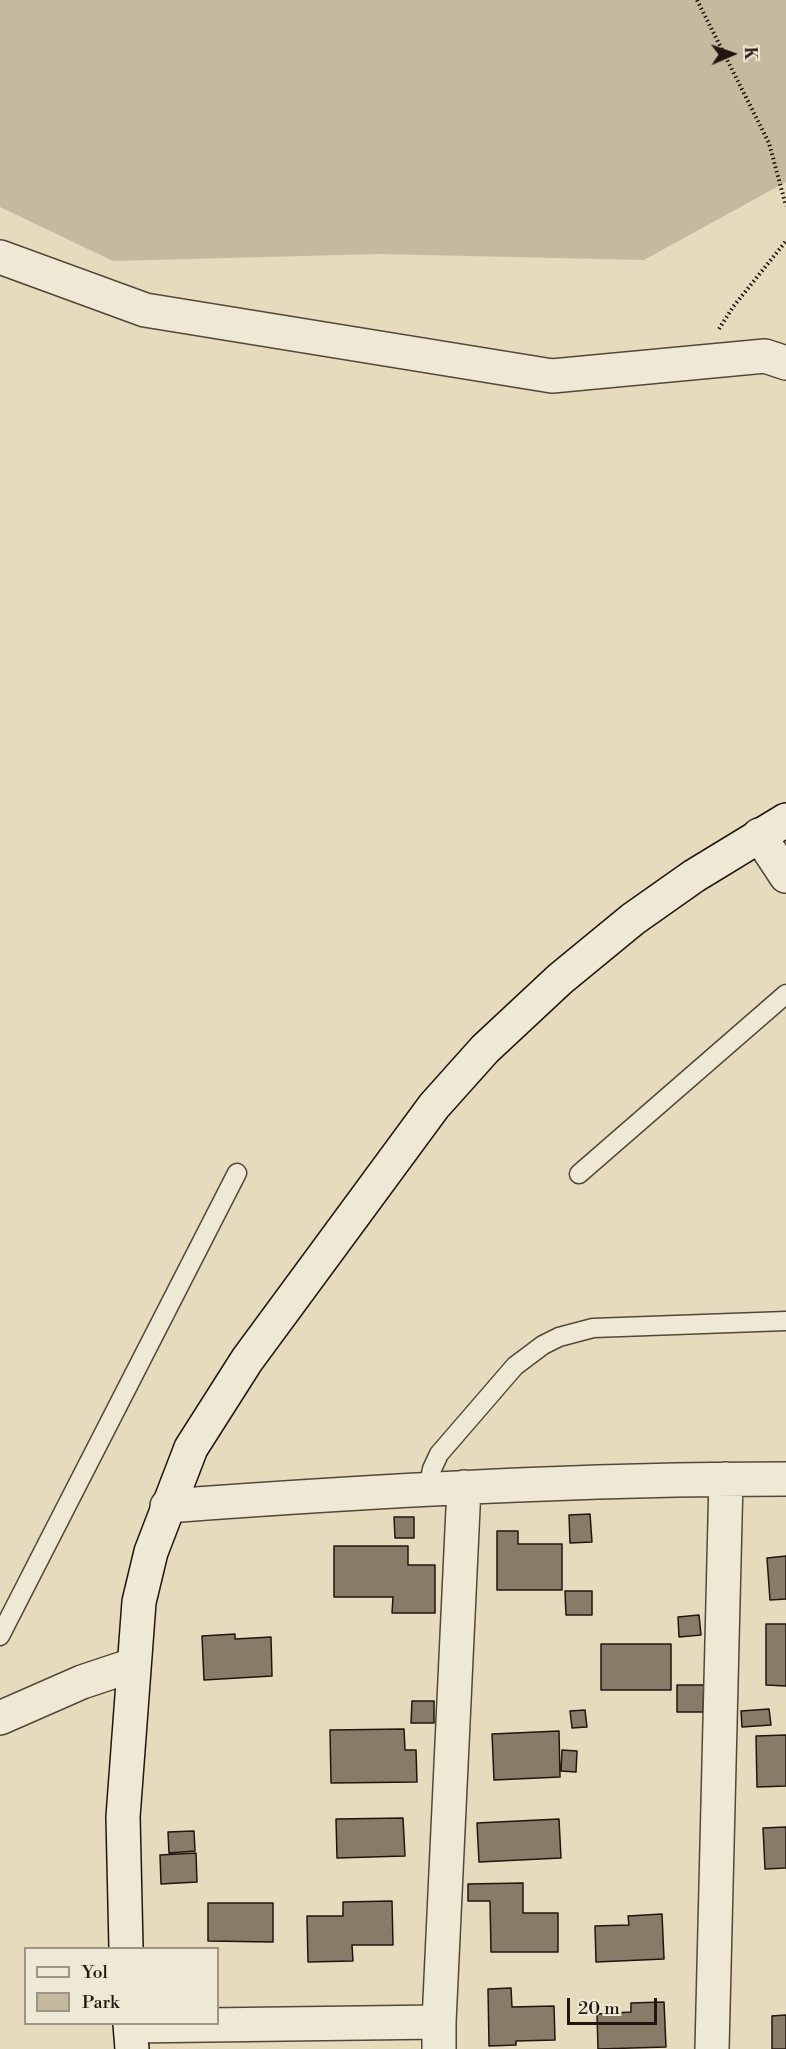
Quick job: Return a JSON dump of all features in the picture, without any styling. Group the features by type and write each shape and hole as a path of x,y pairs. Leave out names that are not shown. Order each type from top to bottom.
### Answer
{"street":[{"path":"0,257 145,310 552,376 765,356 786,363"},
{"path":"126,1947 123,1816 139,1602 151,1552 191,1448 247,1360 434,1106 485,1049 560,979 633,919 694,876 773,827 786,876"},
{"path":"712,2049 726,1479"},
{"path":"167,1506 324,1494 464,1487 786,1479"},
{"path":"131,2033 439,2036 464,1487"},
{"path":"0,1719 82,1682 133,1665"}],"lane":[{"path":"579,1174 786,994"},
{"path":"0,1636 237,1173"},
{"path":"428,1489 432,1469 439,1454 515,1366 543,1345 559,1337 592,1328 786,1321"}],"path":[{"path":"697,0 769,143 786,206"},
{"path":"698,362 734,307 786,240"}],"green space":[{"path":"0,0 786,0 786,182 644,260 379,254 113,261 0,207"}],"building":[{"path":"590,1514 592,1542 570,1543 569,1515"},
{"path":"394,1517 414,1517 414,1538 395,1538"},
{"path":"497,1531 518,1531 518,1544 562,1544 562,1590 497,1590"},
{"path":"334,1546 408,1546 408,1565 435,1565 435,1613 392,1613 393,1597 334,1597"},
{"path":"786,1556 786,1599 770,1600 767,1558"},
{"path":"565,1591 592,1591 592,1615 566,1615"},
{"path":"699,1615 701,1635 679,1637 678,1617"},
{"path":"766,1624 786,1624 786,1686 766,1685"},
{"path":"235,1634 235,1639 271,1637 272,1676 204,1680 202,1636"},
{"path":"601,1644 671,1644 671,1690 601,1690"},
{"path":"677,1685 704,1685 703,1712 677,1712"},
{"path":"412,1701 434,1701 434,1723 411,1723"},
{"path":"769,1709 771,1725 742,1727 741,1711"},
{"path":"585,1710 587,1727 572,1728 570,1711"},
{"path":"404,1729 405,1750 416,1750 417,1782 331,1783 330,1730"},
{"path":"559,1731 560,1777 494,1780 492,1734"},
{"path":"786,1735 786,1786 757,1787 756,1736"},
{"path":"562,1750 577,1751 576,1772 561,1771"},
{"path":"403,1818 405,1856 337,1858 336,1819"},
{"path":"559,1819 561,1858 479,1862 477,1823"},
{"path":"786,1827 786,1868 765,1869 763,1828"},
{"path":"194,1831 195,1851 169,1853 168,1832"},
{"path":"196,1853 197,1882 161,1884 160,1855"},
{"path":"523,1883 523,1913 558,1913 558,1952 491,1952 490,1901 468,1901 468,1884"},
{"path":"392,1901 393,1945 352,1945 353,1961 308,1962 307,1916 343,1916 343,1902"},
{"path":"208,1903 273,1903 273,1942 208,1941"},
{"path":"662,1914 664,1959 596,1962 595,1926 629,1925 628,1916"},
{"path":"511,1988 512,2007 554,2006 555,2040 516,2041 516,2045 489,2046 488,1989"},
{"path":"664,2002 666,2047 598,2049 597,2014 631,2012 631,2003"},
{"path":"786,2015 786,2049 772,2049 772,2016"}]}
